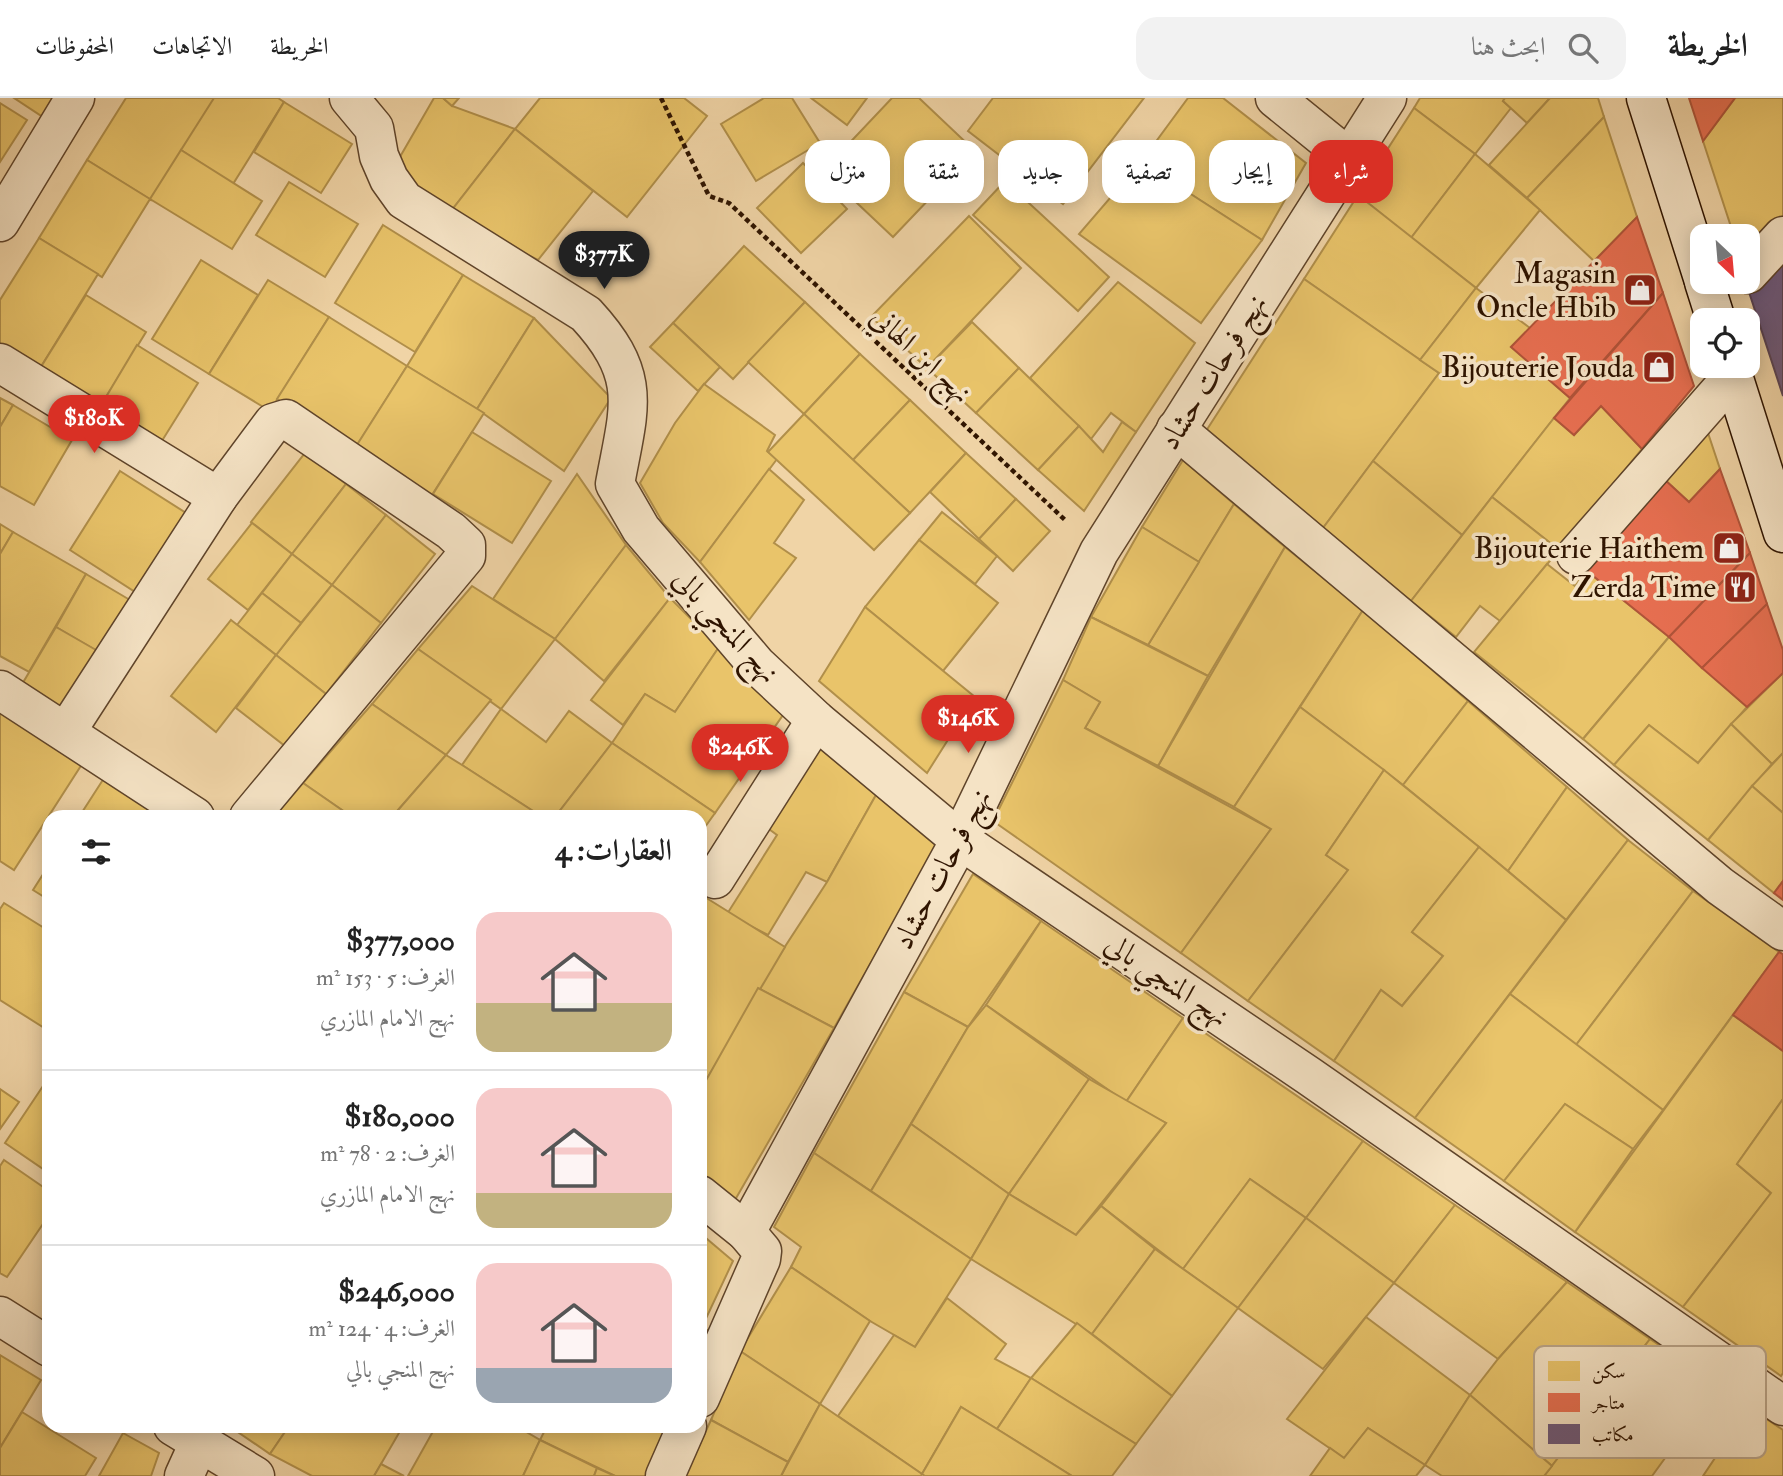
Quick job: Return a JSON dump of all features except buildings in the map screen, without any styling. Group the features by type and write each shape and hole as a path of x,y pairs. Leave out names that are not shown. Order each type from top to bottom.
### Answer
{"street":[{"path":"0,222 75,98"},
{"name":"نهج المنجي بالي","path":"349,98 374,128 379,156 389,179 404,200 586,314 608,340 621,362 630,396 615,484 641,529 748,655 816,720 960,840 1309,1076 1697,1346"},
{"path":"1275,98 1327,140"},
{"name":"نهج فرحات حشاد","path":"1360,140 1387,98"},
{"path":"1646,98 1709,298"},
{"name":"نهج فرحات حشاد","path":"746,1232 960,840 1099,552 1320,203"},
{"path":"1760,261 1783,236"},
{"path":"0,363 218,497"},
{"path":"1576,555 1726,378"},
{"path":"1734,378 1783,533"},
{"path":"66,732 218,497 273,423 286,419 445,527 467,550 459,567 256,810"},
{"path":"1176,429 1720,886 1783,931"},
{"path":"0,690 184,810"},
{"path":"715,879 816,720"},
{"path":"707,1201 746,1232 762,1251 761,1259 707,1382"},
{"path":"0,1316 42,1343"},
{"name":"نهج المنجي بالي","path":"1766,1394 1783,1406"},
{"path":"665,1476 684,1433"},
{"path":"185,1448 255,1476"}],"path":[{"name":"نهج ابن الهاني","path":"661,98 709,197 719,197 729,203 1099,552"}],"place":[{"name":"Magasin Oncle Hbib","path":"1640,290"},
{"name":"Bijouterie Jouda","path":"1659,367"},
{"name":"Bijouterie Haithem","path":"1729,548"},
{"name":"Zerda Time","path":"1740,587"}]}
